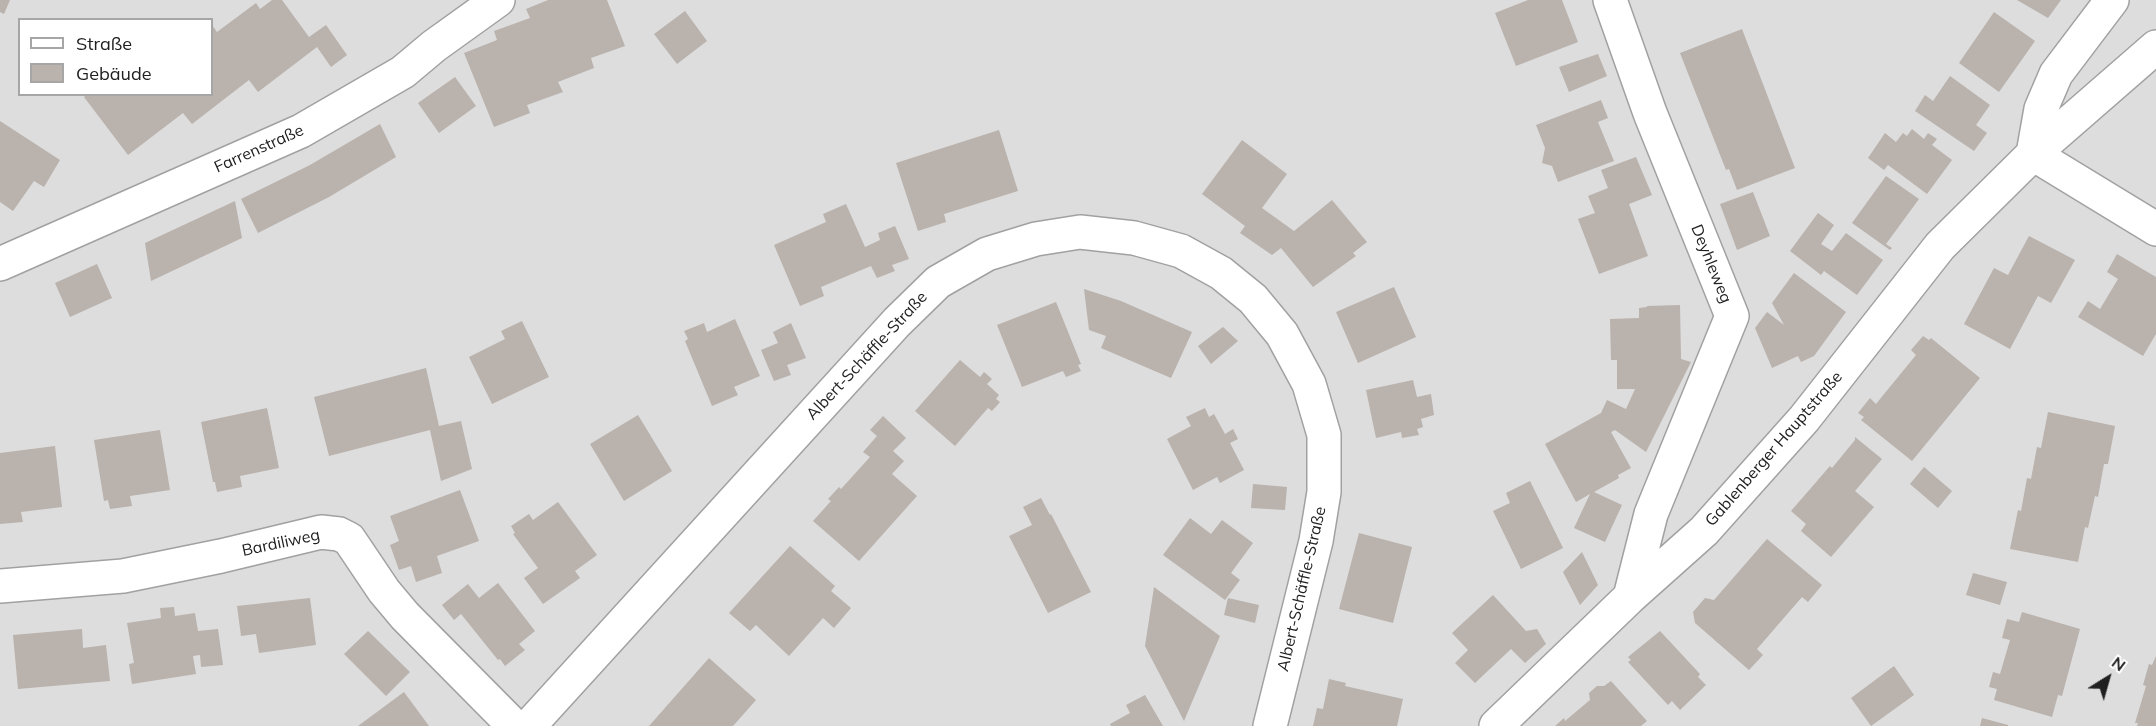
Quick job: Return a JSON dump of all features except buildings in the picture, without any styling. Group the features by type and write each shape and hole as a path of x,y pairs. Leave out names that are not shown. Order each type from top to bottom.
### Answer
{"street":[{"name":"Farrenstraße","path":"0,264 301,131 403,72 434,46 498,0"},
{"name":"Deyhleweg","path":"1610,0 1650,113 1732,316 1651,514 1630,597"},
{"path":"2112,0 2056,74 2041,109 2033,154 2156,229"},
{"name":"Gablenberger Hauptstraße","path":"1496,726 1630,597 1704,531 1804,419 1940,246 2033,154 2156,47"},
{"name":"Albert-Schäffle-Straße","path":"529,726 897,322 938,282 987,254 1036,239 1080,232 1134,238 1181,251 1221,273 1253,299 1282,334 1309,384 1324,435 1324,492 1316,540 1270,726"},
{"name":"Bardiliweg","path":"0,586 123,576 321,532 339,534 349,539 384,591 405,616 514,726"}],"shaded area":[{"path":"0,0 2156,0 2156,726 0,726"}]}
